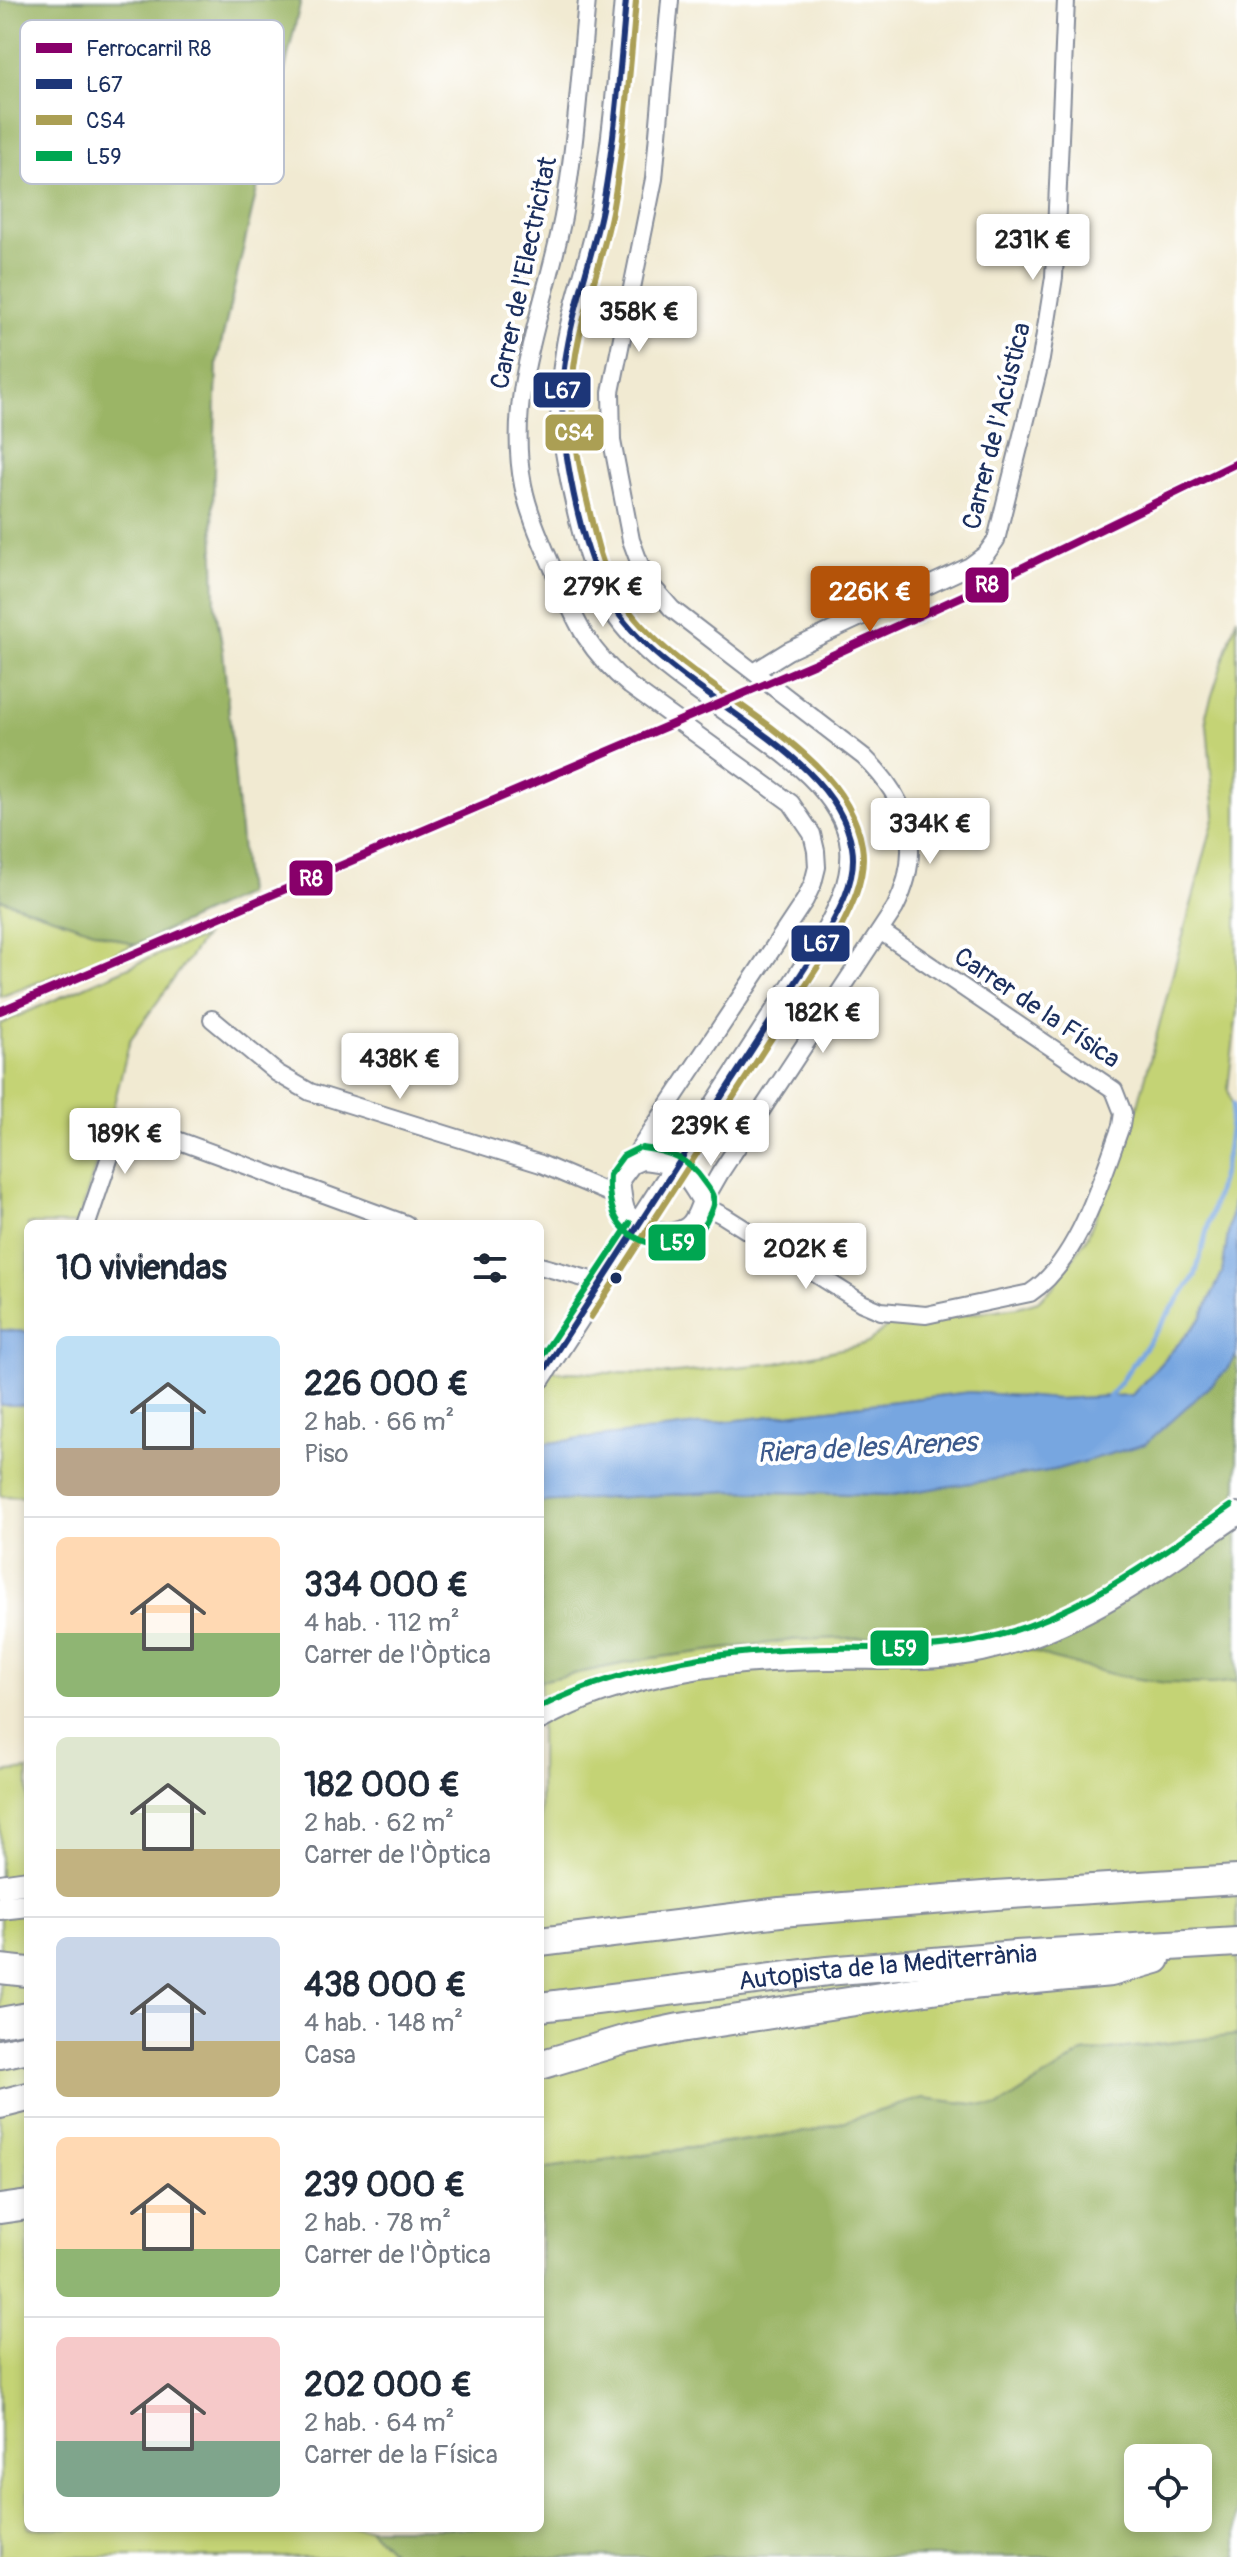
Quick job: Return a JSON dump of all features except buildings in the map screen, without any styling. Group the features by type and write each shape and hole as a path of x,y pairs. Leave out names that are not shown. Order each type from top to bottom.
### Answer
{"highway":[{"path":"544,1942 780,1912 1237,1880"},
{"name":"Autopista de la Mediterrània","path":"544,2006 827,1971 1016,1955 1237,1942"},
{"path":"544,2064 627,2039 680,2028 939,1988 1111,1972 1188,1947"},
{"path":"0,1969 24,1972"},
{"path":"0,2022 24,2018"},
{"path":"0,2054 24,2049"},
{"path":"0,2104 24,2098"},
{"path":"0,2209 24,2206"}],"street":[{"name":"Carrer de l'Electricitat","path":"587,0 572,165 560,232 523,386 520,463 527,502 577,625 590,647 607,667 630,686 791,803 812,834 817,867 805,900 644,1139 623,1180"},
{"path":"544,1371 833,923 851,874 852,845 835,799 813,775 680,677 635,637 605,593 585,529 570,458 562,394 569,342 607,185 626,0"},
{"path":"670,0 654,179 611,392 612,441 631,540 645,578 672,609 881,773 896,794 909,830 910,870 905,887 880,931 720,1173 696,1221 679,1234 648,1232 629,1220 623,1180 641,1158 676,1169 720,1173"},
{"name":"Carrer de l'Acústica","path":"754,672 801,644 970,566 991,547 1001,524 1049,317 1054,277 1066,0"},
{"name":"Carrer de la Física","path":"704,1203 862,1303 893,1314 926,1315 1030,1293 1051,1275 1078,1235 1121,1126 1123,1113 1114,1090 880,931"},
{"path":"212,1019 277,1073 310,1092 586,1181 623,1180"},
{"name":"Carrer de l'Electricitat","path":"665,1112 657,1134 676,1169"},
{"path":"88,1220 120,1127 125,1121 395,1220"},
{"path":"676,1169 704,1203"},
{"path":"544,1267 602,1283"},
{"path":"544,1716 564,1705 631,1683 709,1664 773,1659 945,1656 1035,1635 1103,1603 1237,1514"},
{"path":"544,1708 564,1705"},
{"path":"0,1886 24,1883"},
{"path":"0,1908 24,1905"}],"green space":[{"path":"0,0 301,0 284,73 284,20 20,20 20,184 258,184 217,362 213,508 215,604 223,651 246,894 135,945 0,899"},
{"path":"1237,617 1237,1011 1228,1089 1237,1125 1237,1177 1222,1273 1201,1319 1132,1395 1057,1399 970,1392 544,1444 544,1368 560,1372 667,1374 777,1363 868,1343 889,1325 1018,1307 1038,1301 1054,1286 1087,1237 1134,1120 1215,815 1206,714"},
{"path":"0,899 135,945 0,997"},
{"path":"204,937 130,1040 79,1220 24,1220 24,1332 0,1330 0,1024"},
{"path":"1237,1354 1237,1681 1166,1683 1119,1676 1050,1658 985,1633 793,1640 645,1659 544,1680 544,1502 731,1491 892,1495 1054,1470 1145,1444 1225,1372"},
{"path":"0,1405 24,1405 24,1497 0,1496"},
{"path":"986,1633 1109,1673 1173,1683 1237,1681 1237,2035 1083,2053 998,2107 923,2098 812,2131 544,2168 544,1680 645,1659 793,1640"},
{"path":"24,1770 24,2532 372,2532 397,2557 0,2557 0,1773"},
{"path":"1237,2035 1237,2557 397,2557 372,2532 544,2532 544,2168 812,2131 923,2098 998,2107 1083,2053"}],"water":[{"path":"1237,1177 1237,1354 1225,1372 1145,1444 1054,1470 892,1495 731,1491 544,1502 544,1444 970,1392 1057,1399 1132,1395 1201,1319 1222,1273"},
{"path":"0,1330 24,1332 24,1405 0,1405"}],"waterway":[{"name":"Riera de les Arenes","path":"1106,1402 1195,1276 1227,1154 1233,1105"}],"rail line":[{"name":"R8","path":"0,1011 815,663 980,588 1237,463"}],"transit line":[{"name":"L67","path":"544,1371 821,943 845,897 853,859 852,847 838,810 813,777 779,746 663,660 630,628 605,592 580,522 565,440 563,380 571,326 603,204 614,128 626,0"},
{"name":"CS4","path":"591,1317 830,948 859,886 863,859 862,846 848,807 823,773 790,742 674,656 640,624 610,580 596,539 575,438 572,395 577,347 613,206 636,1"},
{"name":"L59","path":"637,1149 623,1156 609,1175 610,1200 619,1223 641,1240 654,1244 680,1242 702,1227 712,1208 714,1199 711,1191 684,1161 661,1151 642,1148"},
{"name":"L59","path":"544,1353 630,1223"},
{"name":"L59","path":"544,1705 610,1679 681,1661 791,1649 939,1646 1010,1632 1109,1587 1231,1506"}]}
